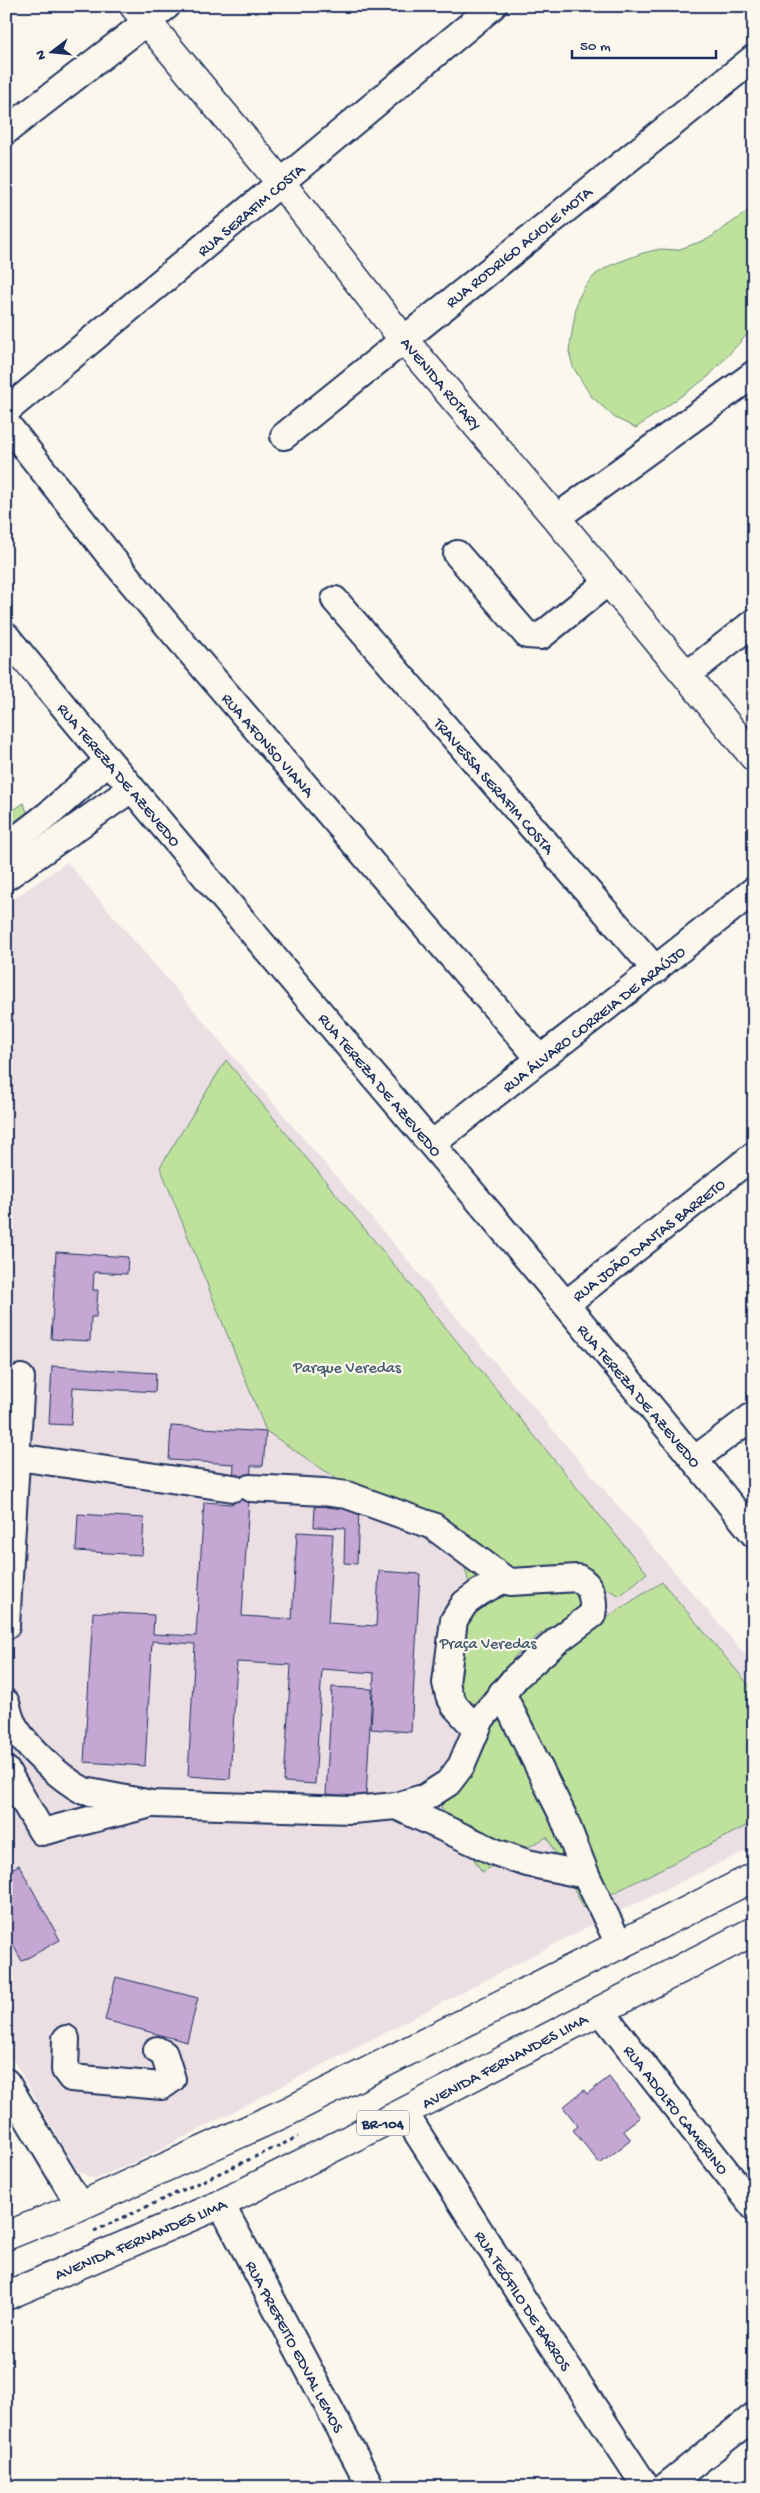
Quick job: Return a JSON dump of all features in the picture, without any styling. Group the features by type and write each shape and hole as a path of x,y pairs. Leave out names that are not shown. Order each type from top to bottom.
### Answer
{"main road":[{"name":"AVENIDA ROTARY","path":"149,12 403,339 609,581 754,757"},
{"path":"6,2236 80,2206 290,2111 754,1878"},
{"name":"AVENIDA FERNANDES LIMA","path":"6,2296 221,2204 753,1933"}],"street":[{"name":"RUA SERAFIM COSTA","path":"6,411 493,6"},
{"path":"6,131 149,12"},
{"name":"RUA RODRIGO ACIOLE MOTA","path":"284,436 754,58"},
{"path":"556,518 754,374"},
{"name":"RUA AFONSO VIANA","path":"6,423 110,556 174,633 540,1058"},
{"path":"457,554 526,635 534,637 541,636 609,581"},
{"name":"TRAVESSA SERAFIM COSTA","path":"335,600 656,970"},
{"path":"686,675 754,622"},
{"name":"RUA TEREZA DE AZEVEDO","path":"6,636 131,789 566,1304 754,1534"},
{"path":"6,847 48,814 108,761"},
{"path":"6,877 131,789"},
{"name":"RUA ÁLVARO CORREIA DE ARAÚJO","path":"432,1144 540,1058 656,970 754,890"},
{"name":"RUA JOÃO DANTAS BARRETO","path":"566,1304 754,1155"},
{"path":"6,1626 21,1378"},
{"path":"694,1460 754,1415"},
{"path":"8,1716 17,1750 84,1791 152,1804 352,1810 396,1806 426,1797 448,1783 461,1766 481,1720 516,1676 558,1640 592,1615 594,1606 590,1589 578,1578 511,1582 504,1580 433,1526 347,1495 241,1488 17,1457"},
{"path":"476,1730 455,1706 448,1689 454,1620 465,1603 480,1592 504,1580"},
{"path":"502,1693 563,1816 586,1875 620,1946"},
{"path":"6,1770 42,1832 152,1804"},
{"path":"396,1806 496,1852 527,1863 586,1875"},
{"name":"RUA ADOLFO CAMERINO","path":"600,2010 754,2207"},
{"path":"66,2039 65,2070 71,2078 162,2086 172,2079 164,2054 157,2050"},
{"path":"6,2082 80,2206"},
{"name":"RUA TEÓFILO DE BARROS","path":"404,2112 535,2318 646,2487"},
{"name":"RUA PREFEITO EDVAL LEMOS","path":"221,2204 371,2487"},
{"path":"665,2487 754,2416"}],"shaded area":[{"path":"67,862 754,1665 754,1847 605,1918 144,2158 94,2179 77,2171 6,2047 6,904"}],"green space":[{"path":"754,207 754,327 708,377 636,428 615,418 591,396 573,367 569,351 577,301 585,286 596,274 611,265 643,253 660,249 677,250 708,239"},
{"path":"24,803 28,815 6,830 6,815"},
{"name":"Parque Veredas","path":"226,1060 647,1573 620,1596 574,1571 470,1587 454,1526 356,1492 266,1431 160,1167"},
{"path":"662,1582 754,1691 754,1822 584,1908 547,1837 482,1872 441,1807 486,1731 566,1643"},
{"name":"Praça Veredas","path":"583,1586 580,1608 525,1646 484,1700 476,1703 469,1702 458,1693 465,1619 492,1601 519,1591"}],"building":[{"path":"56,1252 128,1257 127,1274 94,1272 93,1290 98,1290 96,1317 91,1317 90,1341 51,1339"},
{"path":"52,1366 156,1373 155,1392 73,1387 71,1425 49,1424"},
{"path":"171,1426 266,1432 263,1466 251,1466 242,1616 292,1619 297,1532 333,1534 328,1623 376,1626 379,1571 420,1574 411,1732 371,1729 374,1673 322,1669 315,1784 284,1782 291,1665 237,1662 230,1779 188,1776 195,1644 152,1641 145,1766 84,1762 93,1612 154,1615 153,1634 196,1636 204,1502 232,1504 234,1464 169,1460"},
{"path":"315,1506 359,1508 357,1564 344,1563 345,1528 314,1527"},
{"path":"78,1514 144,1518 142,1555 76,1551"},
{"path":"332,1687 372,1689 366,1797 326,1794"},
{"path":"19,1865 60,1940 22,1961 6,1933 6,1872"},
{"path":"116,1977 198,1998 187,2042 105,2020"},
{"path":"609,2077 640,2117 623,2130 631,2140 600,2164 573,2130 578,2126 563,2107 584,2090 587,2094"}]}
